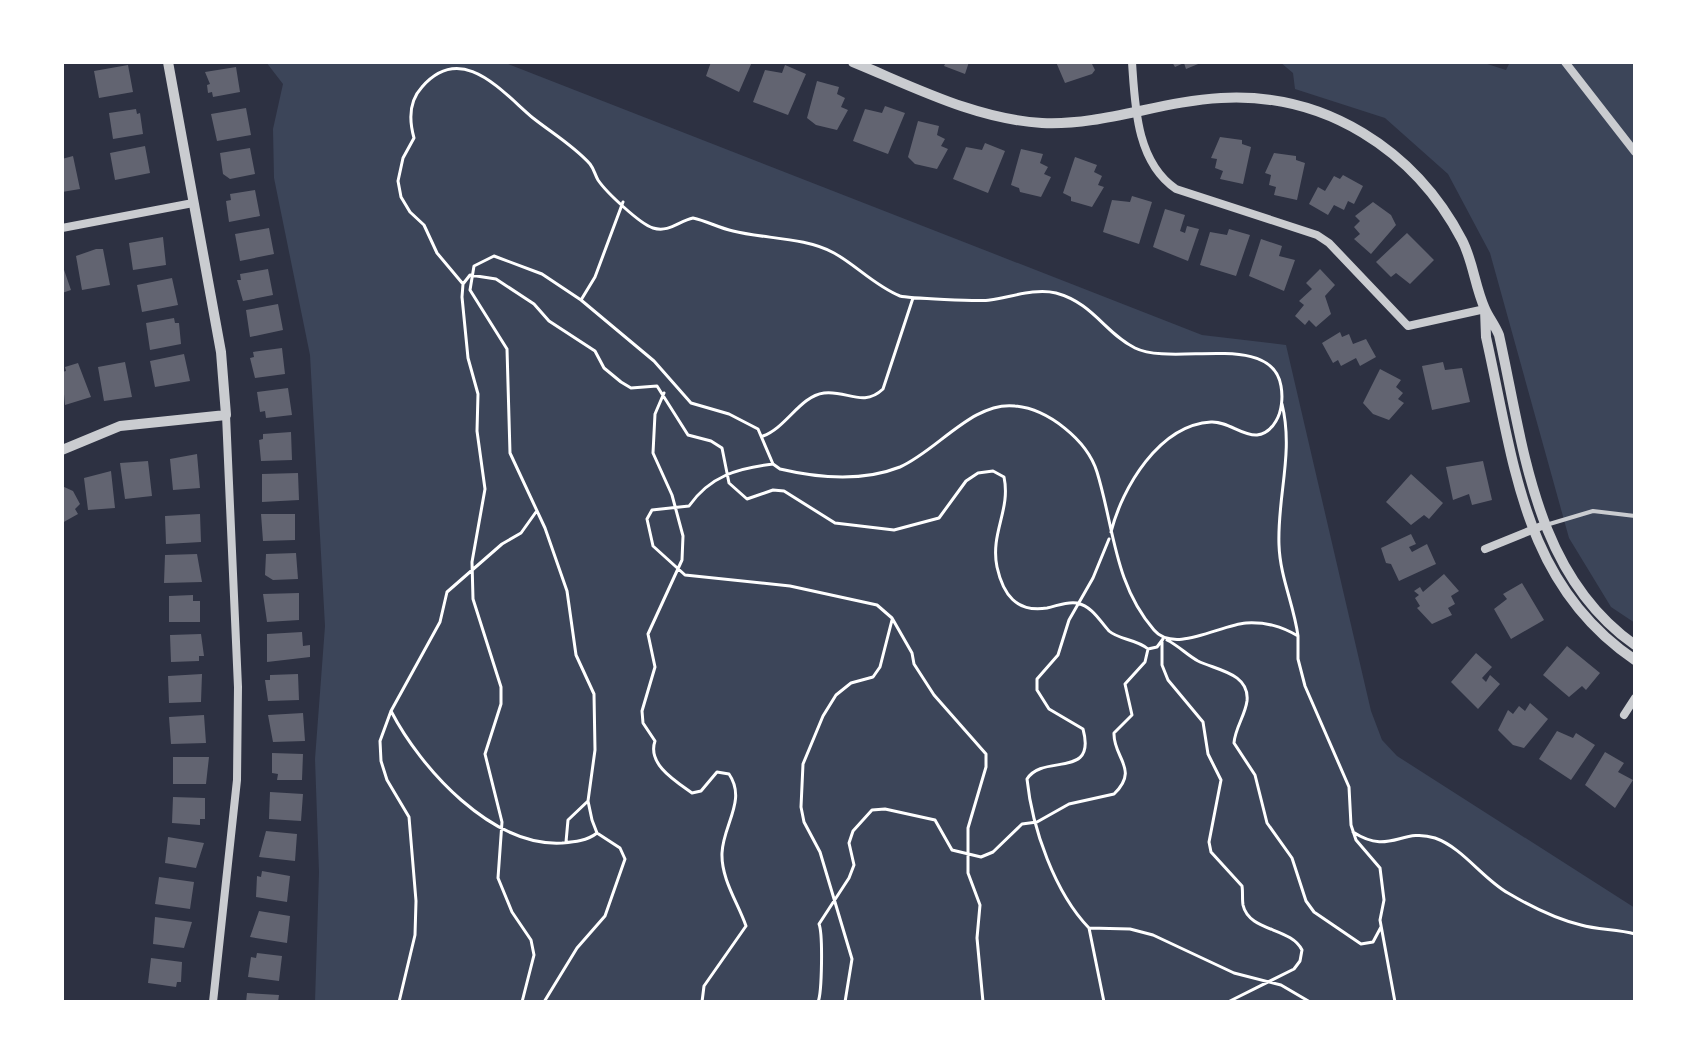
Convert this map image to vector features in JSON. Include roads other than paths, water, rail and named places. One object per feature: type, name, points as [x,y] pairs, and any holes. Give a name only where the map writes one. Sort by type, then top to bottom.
[{"type":"street","points":[[168,62],[221,352],[226,415],[238,687],[237,780],[213,1002]]},
{"type":"street","points":[[853,62],[960,106],[1014,120],[1070,123],[1221,98],[1255,98],[1312,109],[1364,132],[1413,170],[1434,196],[1464,244],[1485,309],[1499,335],[1544,525],[1556,555],[1579,592],[1617,632],[1635,645]]},
{"type":"street","points":[[1132,62],[1135,110],[1148,157],[1164,181],[1176,189],[1317,235],[1329,243],[1408,326],[1485,309]]},
{"type":"street","points":[[1565,62],[1635,152]]},
{"type":"street","points":[[62,228],[193,203]]},
{"type":"street","points":[[1485,309],[1486,337],[1532,530],[1568,598],[1587,622],[1635,660]]},
{"type":"street","points":[[62,450],[120,426],[226,415]]},
{"type":"street","points":[[1485,549],[1544,525]]},
{"type":"street","points":[[1624,715],[1635,698]]},
{"type":"lane","points":[[1544,525],[1593,511],[1635,516]]}]
